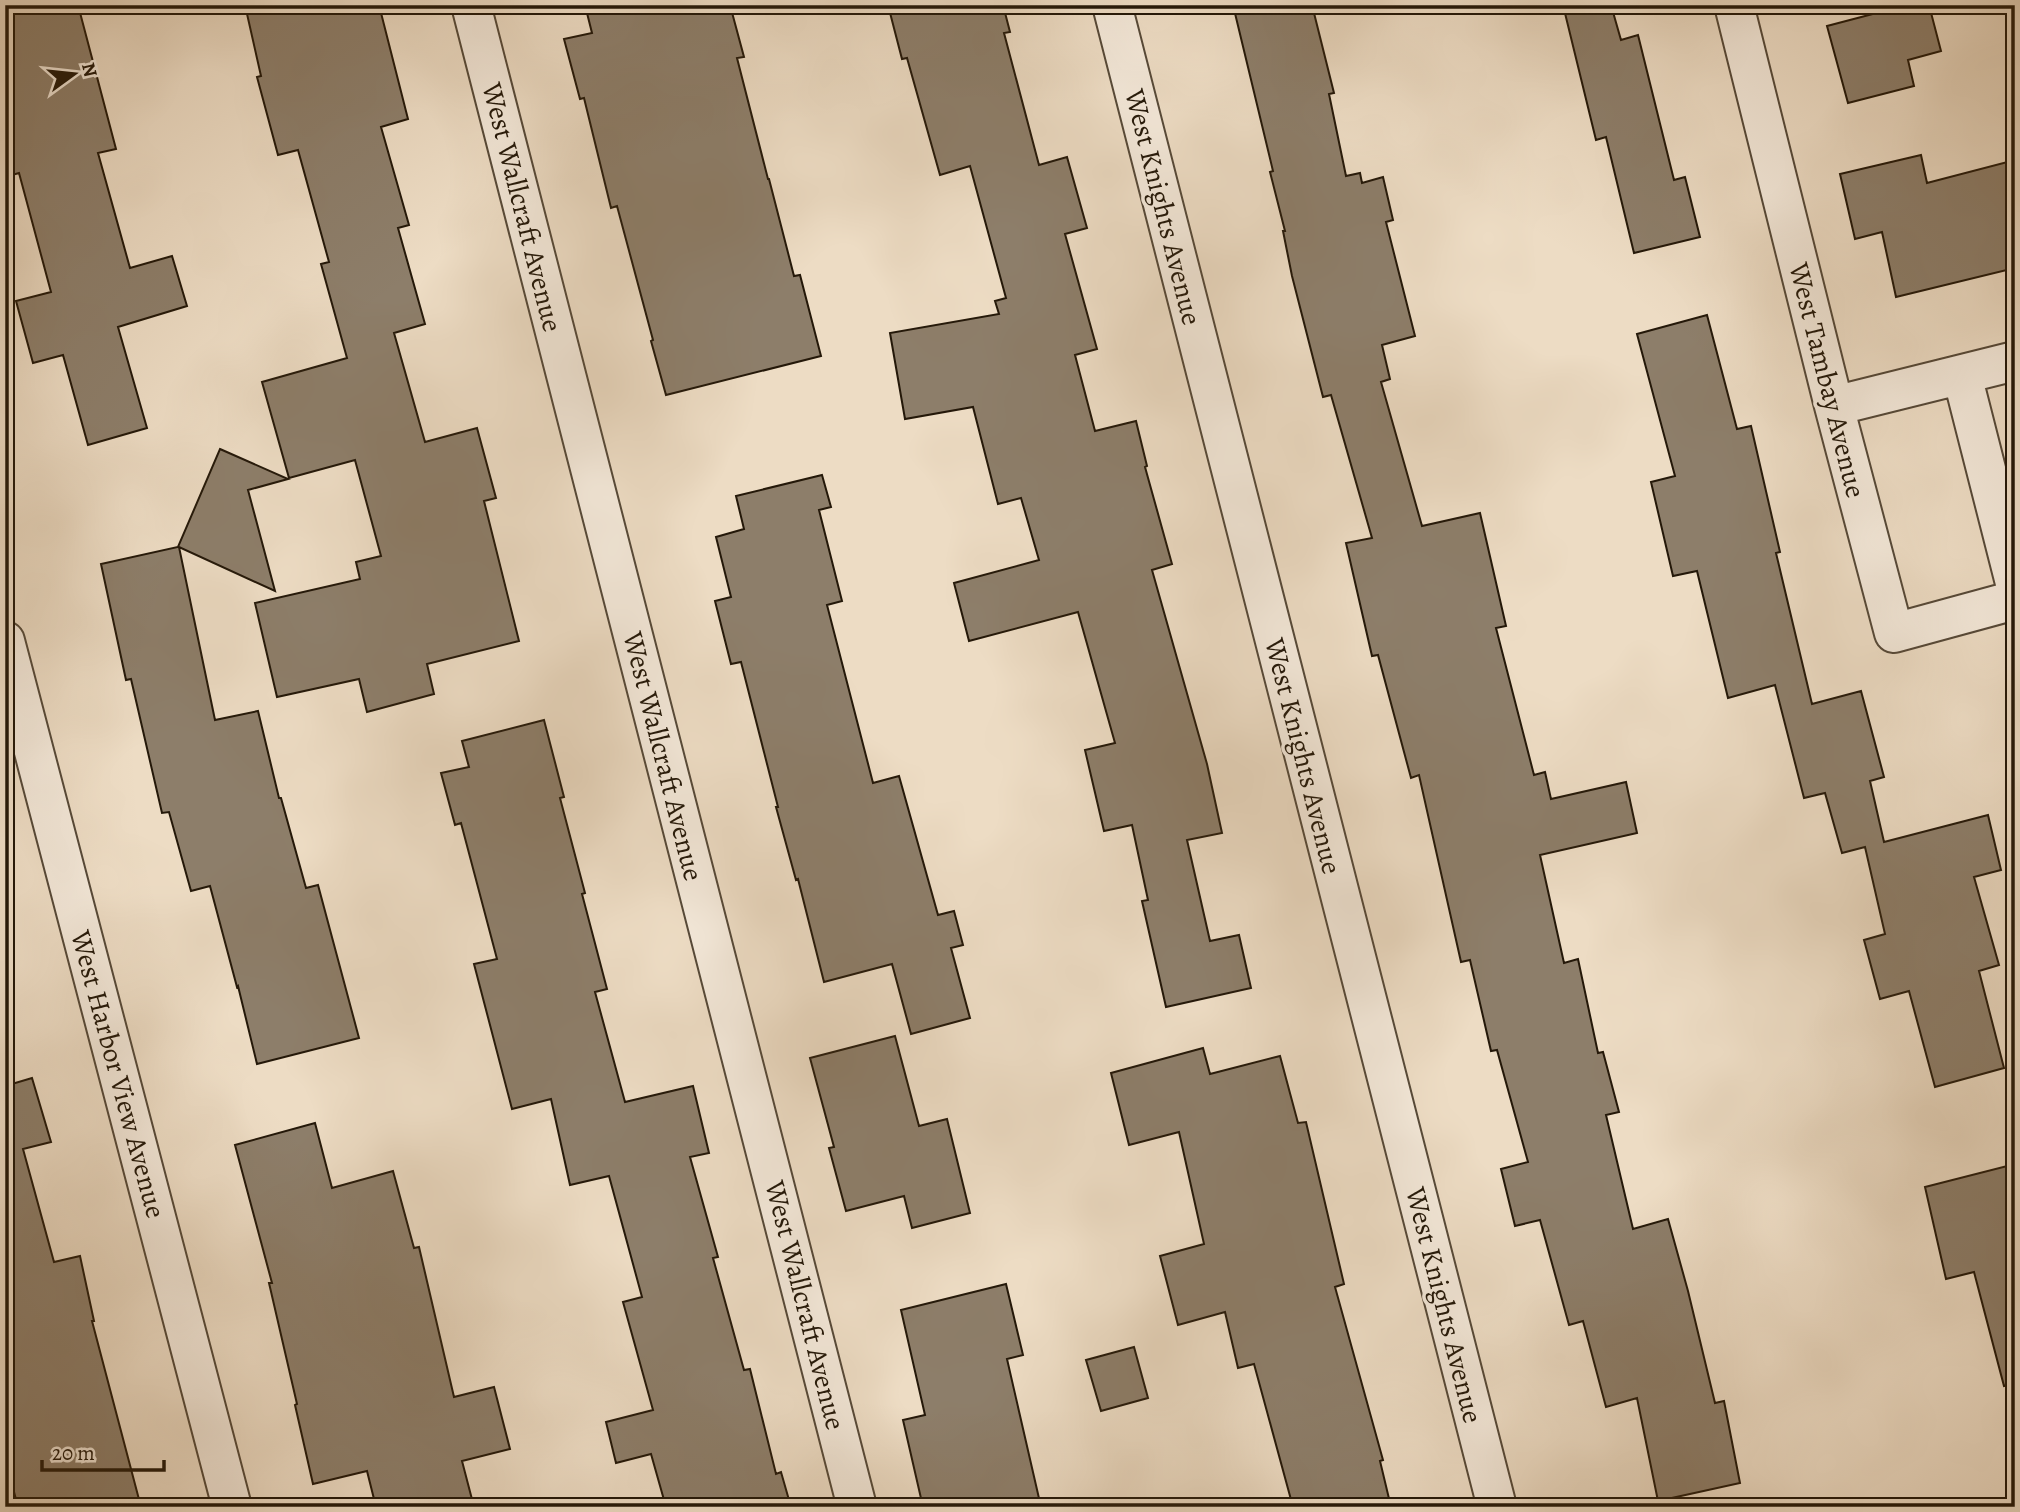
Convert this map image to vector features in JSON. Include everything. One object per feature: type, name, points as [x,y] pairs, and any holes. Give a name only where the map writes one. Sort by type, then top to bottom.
[{"type":"street","name":"West Wallcraft Avenue","points":[[471,5],[858,1507]]},
{"type":"street","name":"West Knights Avenue","points":[[1112,5],[1497,1507]]},
{"type":"street","name":"West Tambay Avenue","points":[[1734,5],[1894,633],[2015,600]]},
{"type":"street","points":[[1834,406],[2015,361]]},
{"type":"street","points":[[1962,374],[2015,583]]},
{"type":"street","name":"West Harbor View Avenue","points":[[5,640],[232,1507]]},
{"type":"building","points":[[5,5],[78,5],[116,149],[98,153],[130,268],[172,256],[187,306],[118,327],[147,428],[88,445],[63,355],[33,363],[16,301],[51,292],[19,173],[5,177]]},
{"type":"building","points":[[245,5],[379,5],[408,119],[381,127],[409,225],[398,228],[425,324],[394,333],[425,442],[477,428],[496,498],[484,501],[519,641],[427,664],[434,694],[367,712],[359,679],[277,697],[255,603],[360,579],[356,562],[381,556],[355,460],[289,478],[262,382],[347,358],[321,264],[329,262],[298,150],[278,155],[257,77],[261,76]]},
{"type":"building","points":[[585,5],[730,5],[744,57],[737,58],[768,179],[794,276],[800,275],[821,356],[666,395],[617,206],[611,208],[584,98],[580,99],[564,39],[592,33]]},
{"type":"building","points":[[888,5],[1003,5],[1010,32],[1004,33],[1039,165],[1067,157],[1087,228],[1065,234],[1097,349],[1075,355],[1095,431],[1136,421],[1147,466],[1145,467],[1172,564],[1152,570],[1207,764],[1222,833],[1187,840],[1210,941],[1239,935],[1251,988],[1166,1007],[1142,901],[1148,900],[1132,825],[1104,831],[1085,750],[1115,743],[1078,612],[969,641],[954,583],[1039,560],[1021,498],[998,504],[973,407],[905,419],[890,333],[999,314],[995,301],[1006,298],[970,166],[940,175],[907,58],[902,59]]},
{"type":"building","points":[[1233,5],[1312,5],[1334,93],[1329,94],[1346,176],[1360,173],[1362,183],[1383,177],[1393,220],[1386,222],[1415,336],[1382,345],[1390,379],[1381,382],[1422,526],[1480,513],[1506,626],[1496,628],[1534,775],[1545,772],[1551,799],[1626,782],[1637,833],[1540,855],[1564,963],[1578,959],[1598,1053],[1603,1052],[1619,1112],[1606,1115],[1633,1229],[1668,1219],[1715,1403],[1724,1401],[1740,1483],[1658,1501],[1637,1398],[1606,1407],[1583,1321],[1569,1325],[1540,1220],[1515,1226],[1501,1169],[1528,1162],[1497,1050],[1491,1051],[1470,960],[1461,962],[1419,775],[1411,778],[1378,655],[1372,656],[1346,543],[1372,538],[1331,395],[1323,397],[1292,276],[1285,231],[1270,172],[1273,171]]},
{"type":"building","points":[[1563,5],[1611,5],[1621,40],[1638,35],[1674,180],[1685,177],[1700,237],[1634,253],[1606,137],[1596,140]]},
{"type":"building","points":[[1907,5],[1929,5],[1941,51],[1908,60],[1914,86],[1848,103],[1827,26]]},
{"type":"building","points":[[1921,155],[1927,183],[2015,160],[2015,268],[1896,297],[1882,232],[1855,239],[1840,174]]},
{"type":"building","points":[[1707,315],[1737,429],[1751,426],[1780,552],[1776,553],[1812,704],[1861,691],[1884,777],[1870,781],[1884,842],[1988,815],[2001,870],[1974,877],[1999,965],[1979,971],[2004,1068],[1935,1087],[1909,991],[1880,999],[1864,940],[1885,934],[1865,847],[1842,853],[1825,793],[1804,798],[1775,685],[1728,698],[1697,571],[1673,576],[1651,482],[1675,476],[1637,334]]},
{"type":"building","points":[[220,449],[288,479],[248,490],[275,591],[179,547],[215,720],[258,711],[279,798],[306,888],[318,885],[359,1038],[257,1064],[210,886],[191,891],[169,812],[162,813],[131,679],[126,680],[101,564],[178,547]]},
{"type":"building","points":[[822,475],[831,507],[819,510],[842,601],[827,605],[873,783],[899,776],[938,915],[954,911],[963,945],[951,948],[970,1018],[911,1034],[892,964],[824,982],[798,879],[796,880],[776,807],[741,662],[731,664],[715,601],[731,597],[716,537],[744,529],[736,496]]},
{"type":"building","points":[[544,720],[564,797],[560,798],[585,893],[582,894],[607,989],[595,992],[625,1102],[693,1086],[709,1153],[690,1157],[718,1257],[713,1258],[744,1370],[750,1369],[776,1474],[781,1472],[791,1507],[666,1507],[651,1454],[616,1463],[606,1422],[653,1410],[623,1302],[642,1297],[609,1176],[570,1185],[551,1099],[512,1109],[474,964],[497,959],[461,823],[455,825],[441,773],[469,767],[462,741]]},
{"type":"building","points":[[895,1036],[919,1126],[947,1119],[970,1213],[912,1228],[904,1196],[846,1211],[829,1148],[834,1147],[810,1058]]},
{"type":"building","points":[[1203,1048],[1210,1074],[1280,1056],[1298,1123],[1306,1122],[1344,1284],[1335,1287],[1383,1460],[1380,1461],[1391,1507],[1293,1507],[1254,1364],[1238,1368],[1225,1312],[1178,1325],[1160,1256],[1204,1244],[1179,1132],[1129,1145],[1111,1073]]},
{"type":"building","points":[[32,1078],[51,1142],[23,1149],[54,1262],[80,1256],[92,1321],[141,1507],[18,1507],[5,1458],[5,1086]]},
{"type":"building","points":[[315,1123],[332,1188],[393,1171],[414,1248],[419,1247],[454,1397],[494,1387],[510,1449],[462,1461],[474,1507],[376,1507],[367,1471],[313,1484],[269,1283],[272,1283],[235,1145]]},
{"type":"building","points":[[2015,1164],[2015,1384],[2004,1386],[1974,1272],[1946,1279],[1925,1187]]},
{"type":"building","points":[[1006,1284],[1023,1355],[1007,1359],[1041,1507],[923,1507],[903,1420],[925,1415],[901,1310]]},
{"type":"building","points":[[1134,1347],[1148,1398],[1101,1411],[1086,1360]]}]
